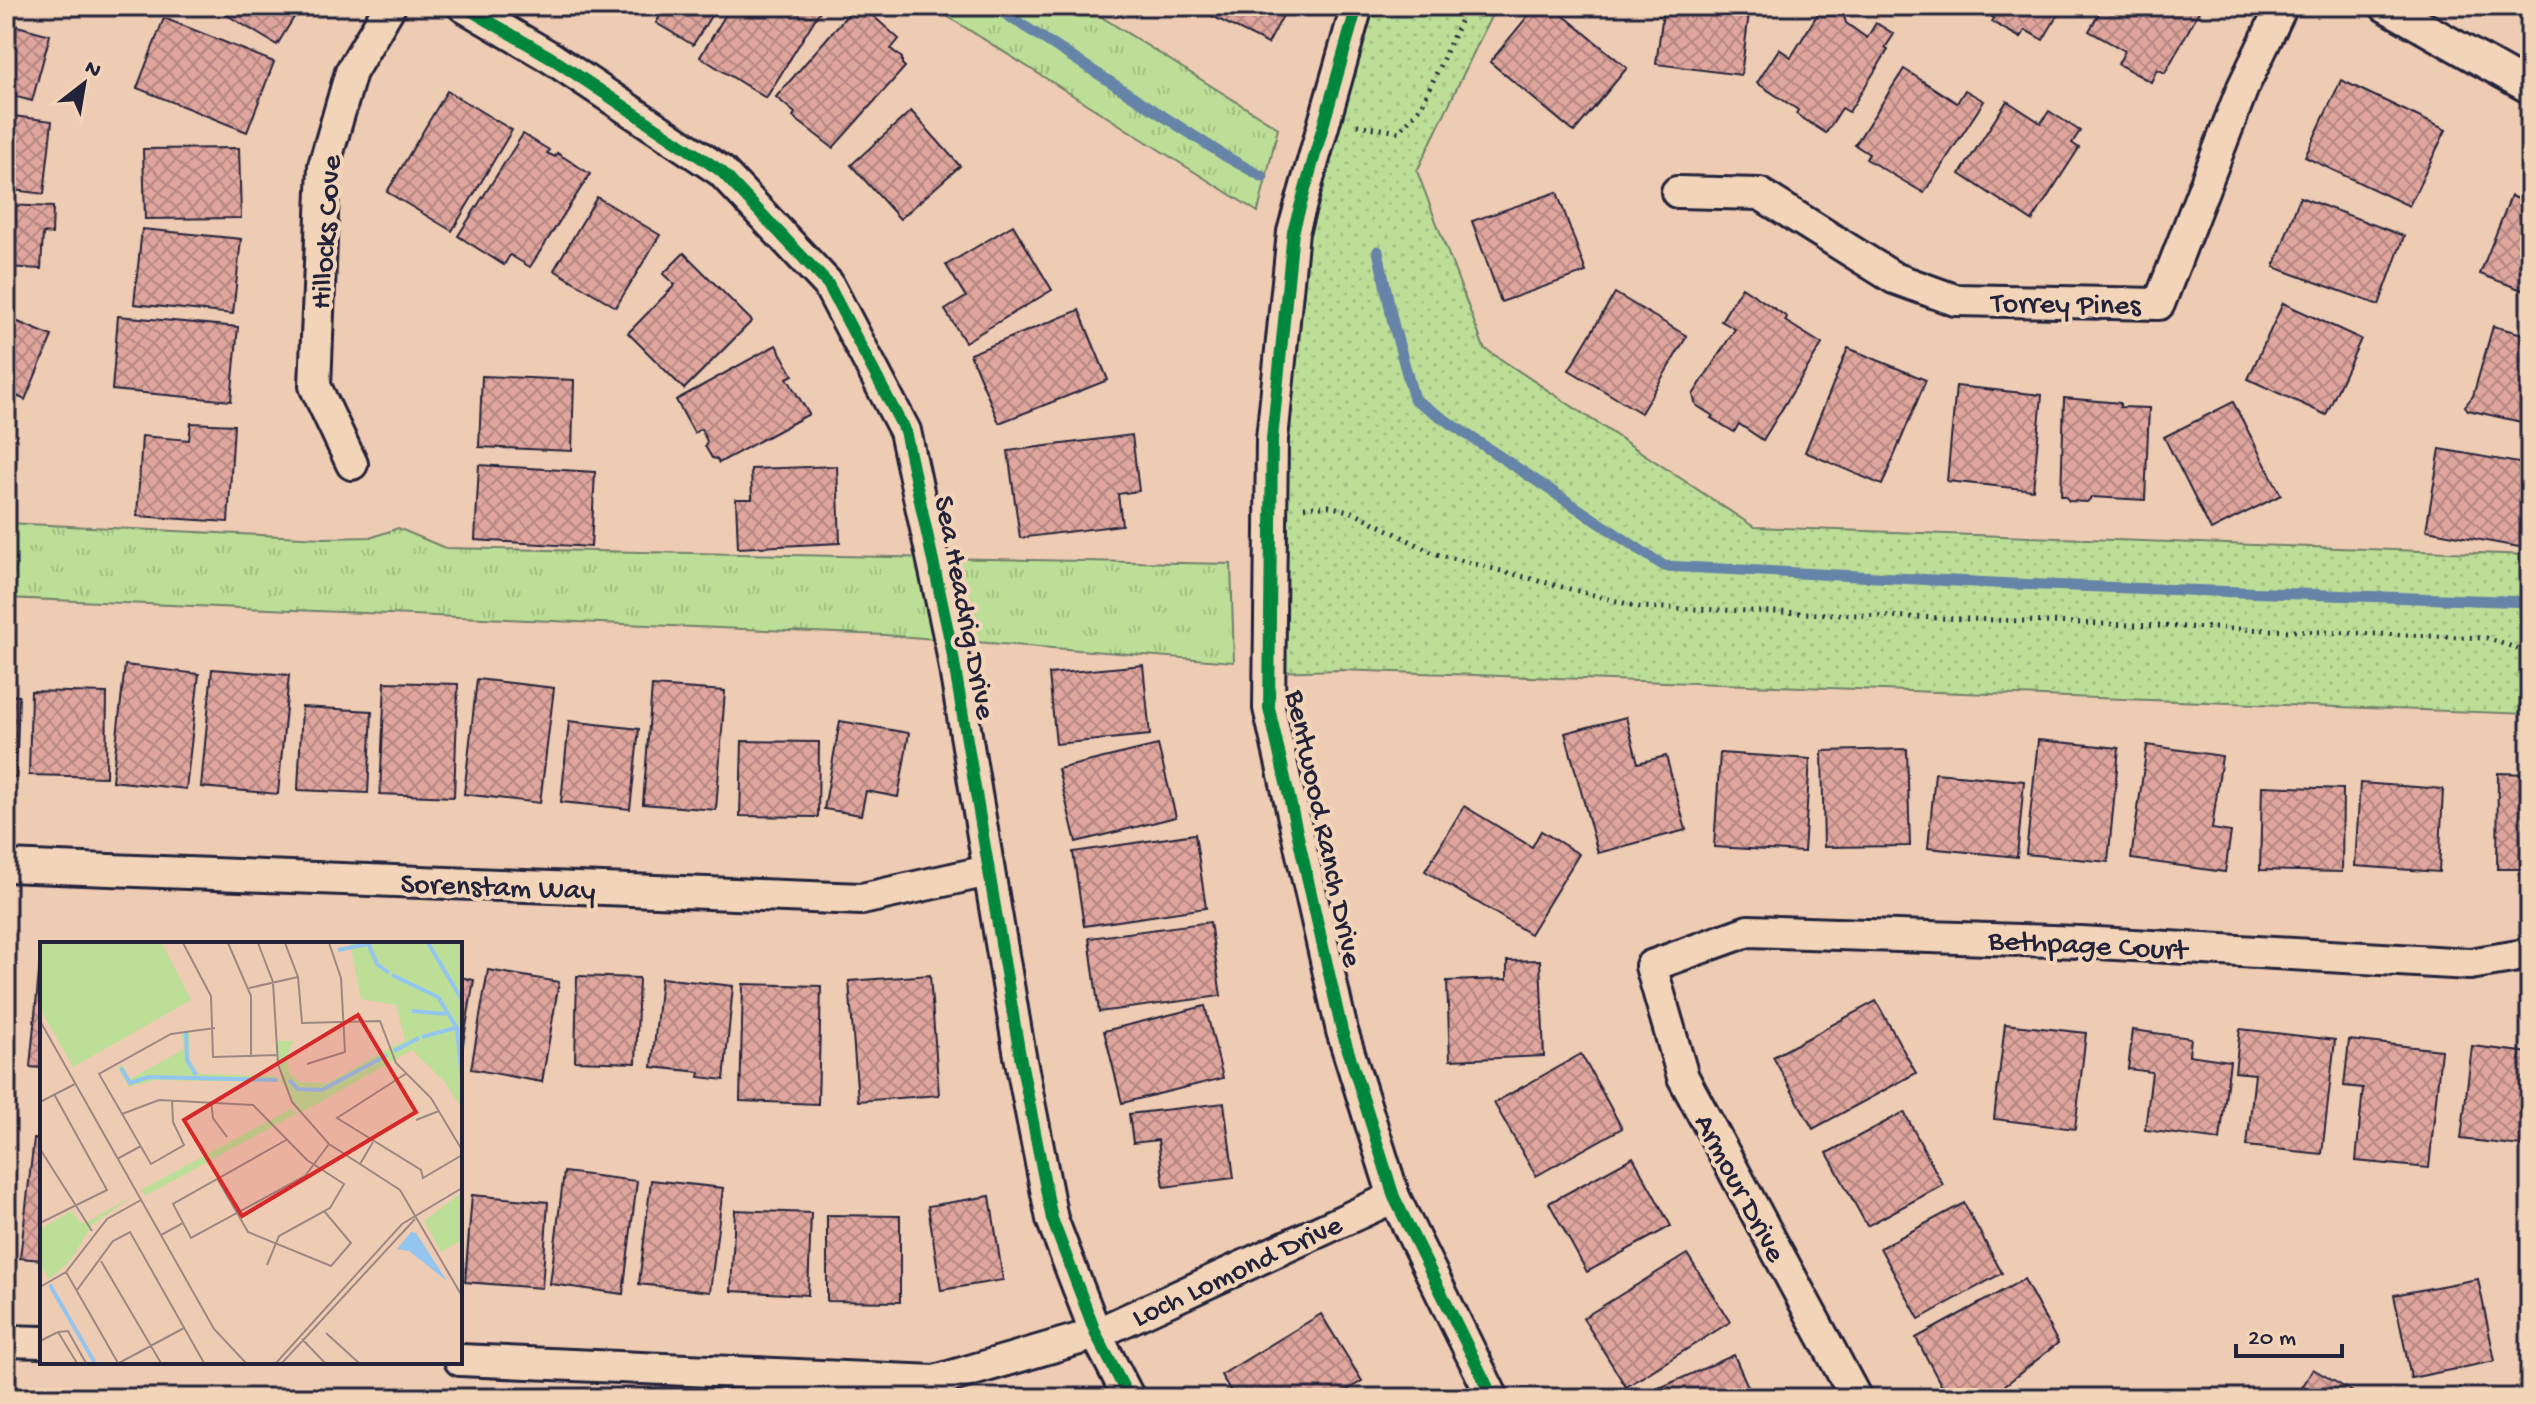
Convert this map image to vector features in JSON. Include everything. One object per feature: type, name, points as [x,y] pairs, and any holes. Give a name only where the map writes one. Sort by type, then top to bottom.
[{"type":"street","name":"Hillocks Cove","points":[[352,464],[315,386],[324,166],[351,72],[390,6]]},
{"type":"street","name":"Sea Headrig Drive","points":[[463,6],[550,57],[721,171],[828,284],[905,431],[951,645],[1020,1056],[1052,1219],[1096,1334],[1129,1398]]},
{"type":"street","name":"Bentwood Ranch Drive","points":[[1357,6],[1293,232],[1272,439],[1269,708],[1342,1031],[1394,1197],[1493,1398]]},
{"type":"street","name":"Torrey Pines","points":[[1677,192],[1760,194],[1894,278],[1955,300],[2159,304],[2243,87],[2282,6]]},
{"type":"street","points":[[2385,6],[2530,88]]},
{"type":"street","name":"Sorenstam Way","points":[[6,866],[862,899],[988,871]]},
{"type":"street","name":"Bethpage Court","points":[[1651,966],[1748,931],[2080,942],[2470,964],[2530,954]]},
{"type":"street","name":"Armour Drive","points":[[1651,966],[1683,1077],[1856,1398]]},
{"type":"street","name":"Loch Lomond Drive","points":[[462,1360],[935,1381],[1096,1334],[1394,1197]]},
{"type":"street","points":[[6,1341],[40,1342]]},
{"type":"path","points":[[1325,118],[1399,132],[1422,105],[1467,6]]},
{"type":"path","points":[[1271,508],[1329,506],[1342,509],[1356,513],[1433,553],[1639,607],[2487,638],[2530,653]]},
{"type":"green space","points":[[931,6],[1084,6],[1278,128],[1258,212]]},
{"type":"green space","points":[[1357,6],[1496,6],[1417,171],[1484,348],[1754,527],[2530,555],[2530,714],[1341,670],[1269,672],[1293,232]]},
{"type":"green space","points":[[6,523],[323,538],[373,537],[398,528],[445,548],[1231,564],[1234,662],[884,635],[6,598]]},
{"type":"building","points":[[212,6],[283,6],[296,14],[277,45]]},
{"type":"building","points":[[666,6],[717,6],[693,45],[656,23]]},
{"type":"building","points":[[731,6],[823,6],[766,98],[700,57]]},
{"type":"building","points":[[855,6],[862,6],[899,39],[891,49],[902,58],[905,67],[833,148],[793,117],[795,113],[776,97]]},
{"type":"building","points":[[1204,6],[1288,6],[1268,44],[1202,11]]},
{"type":"building","points":[[1536,6],[1552,6],[1627,68],[1574,132],[1490,62]]},
{"type":"building","points":[[1664,6],[1750,6],[1741,75],[1656,64]]},
{"type":"building","points":[[1980,6],[2063,6],[2043,40],[2025,30],[2021,38],[1992,22],[1994,18],[1982,11]]},
{"type":"building","points":[[2103,6],[2202,6],[2165,73],[2157,69],[2151,82],[2118,64],[2125,51],[2089,31]]},
{"type":"building","points":[[1822,7],[1828,11],[1835,9],[1844,15],[1846,23],[1867,38],[1876,23],[1894,34],[1885,48],[1888,50],[1849,112],[1842,108],[1826,133],[1757,83],[1779,49],[1791,57]]},
{"type":"building","points":[[164,18],[274,62],[247,132],[137,88]]},
{"type":"building","points":[[6,23],[50,35],[32,101],[6,94]]},
{"type":"building","points":[[1904,69],[1957,103],[1965,90],[1984,101],[1924,193],[1866,159],[1869,154],[1855,145]]},
{"type":"building","points":[[2341,80],[2446,130],[2409,206],[2305,157]]},
{"type":"building","points":[[447,91],[512,130],[452,231],[387,192]]},
{"type":"building","points":[[2007,101],[2041,123],[2049,111],[2080,131],[2072,143],[2079,148],[2032,221],[1960,174]]},
{"type":"building","points":[[911,111],[960,166],[900,219],[851,165]]},
{"type":"building","points":[[6,115],[52,121],[44,194],[6,189]]},
{"type":"building","points":[[523,134],[549,150],[547,153],[555,157],[557,153],[590,174],[530,267],[510,255],[504,265],[458,236]]},
{"type":"building","points":[[239,148],[241,218],[145,219],[143,149]]},
{"type":"building","points":[[1557,192],[1586,272],[1501,302],[1472,221]]},
{"type":"building","points":[[2511,196],[2530,204],[2530,293],[2480,274]]},
{"type":"building","points":[[597,197],[660,235],[616,307],[554,270]]},
{"type":"building","points":[[2300,197],[2404,236],[2379,305],[2274,267]]},
{"type":"building","points":[[6,205],[53,207],[52,234],[43,233],[41,269],[6,267]]},
{"type":"building","points":[[1013,225],[1052,290],[965,342],[945,310],[966,297],[946,265]]},
{"type":"building","points":[[142,229],[241,239],[233,314],[134,304]]},
{"type":"building","points":[[684,253],[752,321],[684,389],[628,333],[675,285],[663,274]]},
{"type":"building","points":[[1742,287],[1787,317],[1785,321],[1822,344],[1763,440],[1739,424],[1734,432],[1711,418],[1713,416],[1696,405],[1693,395],[1735,329],[1721,321]]},
{"type":"building","points":[[1615,293],[1687,336],[1641,413],[1569,370]]},
{"type":"building","points":[[2283,303],[2361,339],[2326,415],[2248,379]]},
{"type":"building","points":[[1079,310],[1108,380],[999,423],[970,354]]},
{"type":"building","points":[[118,316],[238,327],[231,401],[112,390]]},
{"type":"building","points":[[6,317],[52,336],[25,400],[6,391]]},
{"type":"building","points":[[2493,326],[2530,336],[2530,424],[2468,410],[2465,406],[2473,396]]},
{"type":"building","points":[[776,345],[793,375],[787,378],[809,414],[719,463],[705,446],[707,441],[701,429],[694,433],[676,400]]},
{"type":"building","points":[[1848,348],[1926,380],[1882,485],[1805,452]]},
{"type":"building","points":[[482,376],[574,380],[572,451],[479,447]]},
{"type":"building","points":[[1956,386],[2042,395],[2033,490],[1947,481]]},
{"type":"building","points":[[2064,398],[2149,408],[2145,500],[2092,497],[2087,502],[2069,501],[2061,496]]},
{"type":"building","points":[[2233,402],[2281,495],[2211,530],[2164,437]]},
{"type":"building","points":[[191,423],[234,425],[228,522],[137,516],[142,436],[189,440]]},
{"type":"building","points":[[1132,435],[1139,491],[1118,494],[1122,525],[1020,538],[1008,451]]},
{"type":"building","points":[[2440,449],[2530,465],[2530,549],[2426,530]]},
{"type":"building","points":[[479,465],[595,472],[591,547],[475,540]]},
{"type":"building","points":[[837,466],[840,543],[738,548],[736,499],[752,499],[751,469]]},
{"type":"building","points":[[125,665],[199,674],[186,789],[112,781]]},
{"type":"building","points":[[1143,665],[1150,735],[1056,744],[1049,674]]},
{"type":"building","points":[[212,669],[289,675],[278,794],[201,787]]},
{"type":"building","points":[[477,679],[554,688],[540,803],[464,794]]},
{"type":"building","points":[[385,682],[458,684],[454,797],[380,794]]},
{"type":"building","points":[[652,686],[725,691],[716,810],[643,804]]},
{"type":"building","points":[[31,691],[107,693],[106,777],[29,775]]},
{"type":"building","points":[[6,695],[19,696],[16,777],[6,777]]},
{"type":"building","points":[[302,707],[372,711],[368,793],[298,790]]},
{"type":"building","points":[[1626,717],[1638,763],[1666,756],[1686,830],[1598,853],[1565,733]]},
{"type":"building","points":[[569,721],[639,729],[630,809],[561,802]]},
{"type":"building","points":[[840,721],[909,733],[898,797],[866,791],[861,815],[824,809]]},
{"type":"building","points":[[2038,740],[2119,748],[2108,862],[2026,854]]},
{"type":"building","points":[[742,741],[819,742],[818,817],[740,816]]},
{"type":"building","points":[[1158,745],[1176,817],[1076,842],[1058,769]]},
{"type":"building","points":[[2147,745],[2222,756],[2212,829],[2231,832],[2225,872],[2131,859]]},
{"type":"building","points":[[1907,749],[1910,846],[1824,847],[1822,751]]},
{"type":"building","points":[[1720,753],[1810,759],[1804,852],[1714,847]]},
{"type":"building","points":[[1935,773],[2024,781],[2017,857],[1928,848]]},
{"type":"building","points":[[2498,773],[2530,774],[2530,869],[2497,869]]},
{"type":"building","points":[[2360,783],[2443,789],[2439,872],[2355,866]]},
{"type":"building","points":[[2262,786],[2343,789],[2342,872],[2260,870]]},
{"type":"building","points":[[1464,806],[1532,847],[1541,831],[1579,854],[1530,934],[1425,871]]},
{"type":"building","points":[[1195,834],[1206,908],[1084,926],[1073,852]]},
{"type":"building","points":[[1210,922],[1221,996],[1099,1012],[1089,938]]},
{"type":"building","points":[[1540,960],[1544,1056],[1450,1060],[1447,981],[1507,979],[1507,961]]},
{"type":"building","points":[[40,962],[40,1068],[30,1067]]},
{"type":"building","points":[[488,970],[559,982],[542,1082],[471,1069]]},
{"type":"building","points":[[930,975],[939,1095],[858,1101],[849,981]]},
{"type":"building","points":[[577,976],[639,978],[636,1063],[575,1061]]},
{"type":"building","points":[[462,977],[474,980],[462,1049]]},
{"type":"building","points":[[661,978],[733,986],[724,1080],[699,1077],[700,1072],[652,1067]]},
{"type":"building","points":[[743,984],[821,986],[818,1104],[740,1101]]},
{"type":"building","points":[[1876,1001],[1916,1073],[1813,1129],[1773,1057]]},
{"type":"building","points":[[1205,1006],[1223,1078],[1122,1103],[1104,1031]]},
{"type":"building","points":[[2005,1024],[2086,1033],[2075,1129],[1994,1119]]},
{"type":"building","points":[[2240,1029],[2335,1040],[2322,1154],[2247,1146],[2255,1074],[2235,1072]]},
{"type":"building","points":[[2133,1030],[2191,1038],[2189,1055],[2230,1061],[2220,1140],[2145,1130],[2152,1072],[2128,1069]]},
{"type":"building","points":[[2349,1040],[2441,1050],[2429,1168],[2356,1161],[2363,1088],[2344,1086]]},
{"type":"building","points":[[2472,1046],[2530,1053],[2530,1147],[2461,1139]]},
{"type":"building","points":[[1581,1054],[1622,1128],[1536,1176],[1494,1103]]},
{"type":"building","points":[[1224,1103],[1234,1178],[1164,1187],[1158,1140],[1133,1143],[1129,1114]]},
{"type":"building","points":[[1904,1112],[1943,1185],[1867,1226],[1827,1153]]},
{"type":"building","points":[[34,1139],[40,1140],[40,1260],[20,1258]]},
{"type":"building","points":[[1633,1157],[1671,1226],[1587,1272],[1549,1203]]},
{"type":"building","points":[[564,1172],[637,1181],[623,1294],[550,1284]]},
{"type":"building","points":[[651,1180],[723,1188],[710,1292],[639,1284]]},
{"type":"building","points":[[472,1195],[548,1202],[542,1288],[465,1282]]},
{"type":"building","points":[[990,1196],[1003,1280],[941,1290],[928,1206]]},
{"type":"building","points":[[1964,1203],[2002,1273],[1919,1319],[1880,1248]]},
{"type":"building","points":[[735,1210],[811,1213],[808,1295],[731,1291]]},
{"type":"building","points":[[827,1215],[900,1216],[900,1302],[827,1301]]},
{"type":"building","points":[[1687,1254],[1730,1322],[1626,1387],[1583,1318]]},
{"type":"building","points":[[2024,1279],[2058,1343],[1989,1398],[1948,1398],[1916,1338]]},
{"type":"building","points":[[2478,1279],[2495,1361],[2411,1378],[2394,1295]]},
{"type":"building","points":[[1321,1314],[1362,1381],[1334,1398],[1235,1398],[1221,1375]]},
{"type":"building","points":[[1734,1355],[1753,1398],[1650,1398],[1648,1393]]},
{"type":"building","points":[[2313,1369],[2363,1398],[2296,1398]]},
{"type":"waterway","points":[[993,6],[1225,156],[1263,177]]},
{"type":"waterway","points":[[1378,251],[1393,323],[1414,399],[1664,566],[2013,584],[2530,602]]},
{"type":"cycle path","points":[[463,6],[550,57],[721,171],[828,284],[905,431],[951,645],[1020,1056],[1052,1219],[1096,1334],[1129,1398]]},
{"type":"cycle path","points":[[1357,6],[1293,232],[1272,439],[1269,708],[1342,1031],[1394,1197],[1493,1398]]}]
